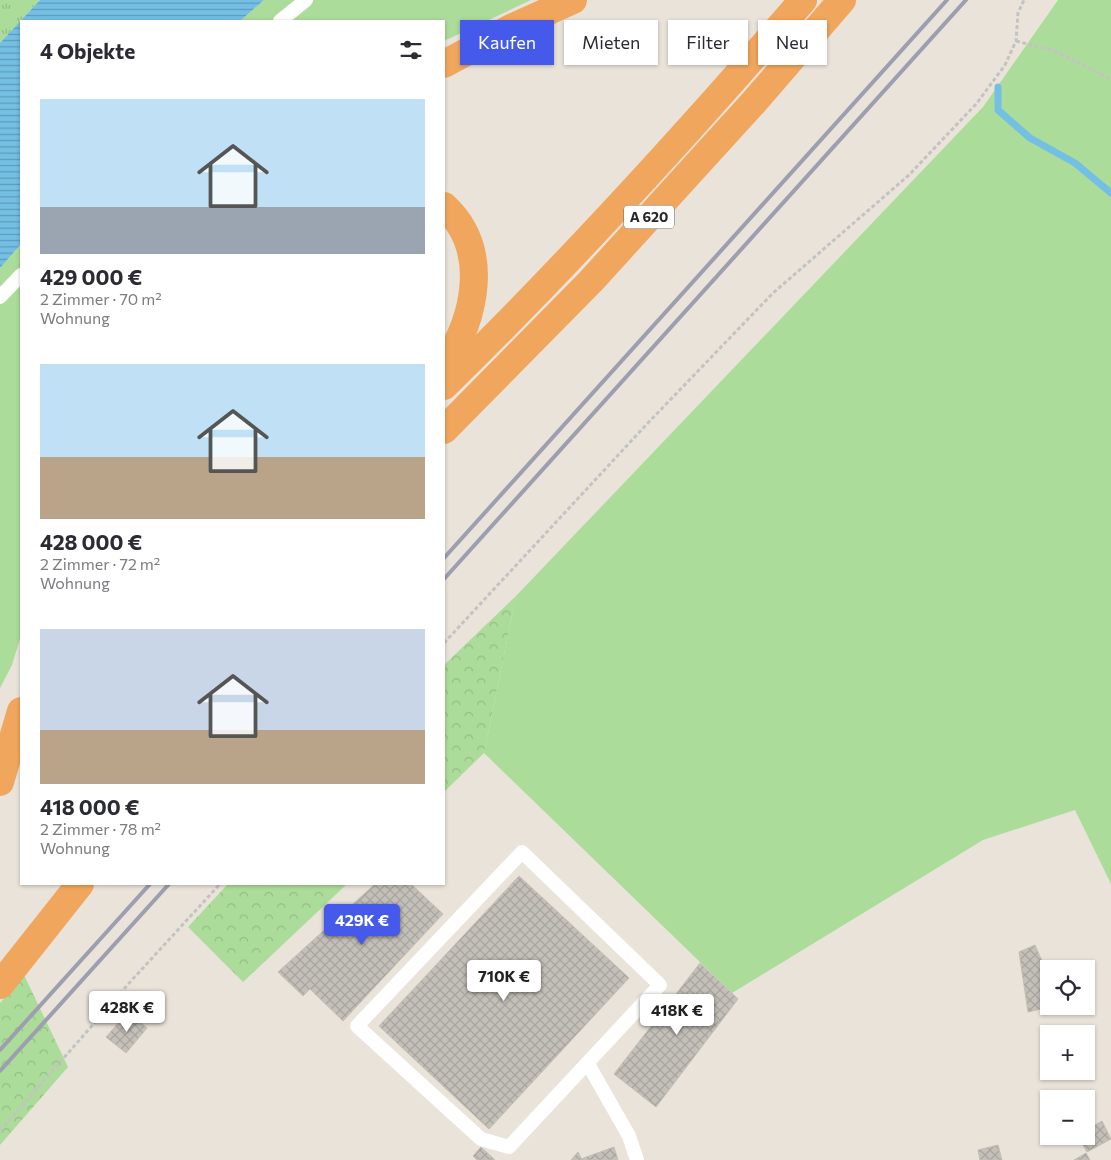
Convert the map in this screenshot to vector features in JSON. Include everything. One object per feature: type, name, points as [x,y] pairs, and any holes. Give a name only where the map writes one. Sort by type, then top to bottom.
[{"type":"highway","points":[[445,63],[511,28],[573,0]]},
{"type":"highway","name":"A 620","points":[[445,385],[567,262],[724,90],[803,0]]},
{"type":"highway","name":"A 620","points":[[445,429],[591,281],[754,102],[842,0]]},
{"type":"highway","points":[[445,207],[458,221],[466,236],[475,273],[469,314],[461,334],[445,363]]},
{"type":"highway","points":[[0,782],[20,714]]},
{"type":"highway","points":[[0,754],[20,740]]},
{"type":"highway","points":[[0,793],[20,779]]},
{"type":"highway","points":[[0,985],[79,885]]},
{"type":"lane","points":[[281,20],[306,0]]},
{"type":"lane","points":[[0,297],[20,277]]},
{"type":"lane","points":[[522,852],[660,985],[588,1064],[509,1147],[481,1139],[356,1026],[522,852]]},
{"type":"lane","points":[[588,1064],[629,1136],[637,1160]]},
{"type":"path","points":[[445,642],[646,425],[773,293],[909,175],[964,118],[1006,65],[1016,41],[1018,14],[1024,0]]},
{"type":"path","points":[[1016,41],[1055,51],[1111,79]]},
{"type":"path","points":[[0,1131],[130,980],[219,885]]},
{"type":"green space","points":[[0,0],[40,0],[20,20],[0,43]]},
{"type":"green space","points":[[264,0],[531,0],[489,20],[460,20],[460,33],[445,41],[445,20],[241,20]]},
{"type":"green space","points":[[1058,0],[1111,0],[1111,884],[1075,810],[983,840],[732,993],[484,753],[516,596],[983,107]]},
{"type":"green space","points":[[20,245],[20,638],[12,665],[0,688],[0,268]]},
{"type":"green space","points":[[516,596],[484,753],[445,791],[445,664]]},
{"type":"green space","points":[[227,885],[346,885],[243,982],[188,927]]},
{"type":"green space","points":[[24,975],[68,1067],[0,1145],[0,1003]]},
{"type":"water","points":[[40,0],[264,0],[241,20],[21,20]]},
{"type":"water","points":[[20,22],[20,245],[0,268],[0,43]]},
{"type":"building","points":[[519,876],[629,978],[489,1129],[379,1026]]},
{"type":"building","points":[[374,885],[412,885],[443,914],[343,1021],[310,989],[303,996],[278,972]]},
{"type":"building","points":[[1035,945],[1042,960],[1040,960],[1040,1009],[1028,1012],[1019,952]]},
{"type":"building","points":[[700,963],[738,999],[656,1107],[614,1074]]},
{"type":"building","points":[[128,1012],[147,1028],[126,1053],[106,1037]]},
{"type":"building","points":[[1102,1121],[1111,1139],[1087,1152],[1083,1145],[1095,1145],[1095,1125]]},
{"type":"building","points":[[998,1145],[1002,1160],[980,1160],[978,1150]]},
{"type":"building","points":[[481,1147],[495,1160],[477,1160],[473,1156]]},
{"type":"building","points":[[614,1147],[618,1160],[581,1159]]},
{"type":"building","points":[[578,1152],[582,1160],[571,1160]]},
{"type":"building","points":[[1086,1153],[1090,1160],[1074,1160]]},
{"type":"waterway","points":[[998,87],[998,110],[1030,138],[1075,163],[1111,193]]},
{"type":"railway","points":[[445,557],[947,0]]},
{"type":"railway","points":[[445,578],[966,0]]},
{"type":"railway","points":[[0,1050],[149,885]]},
{"type":"railway","points":[[0,1071],[168,885]]}]
